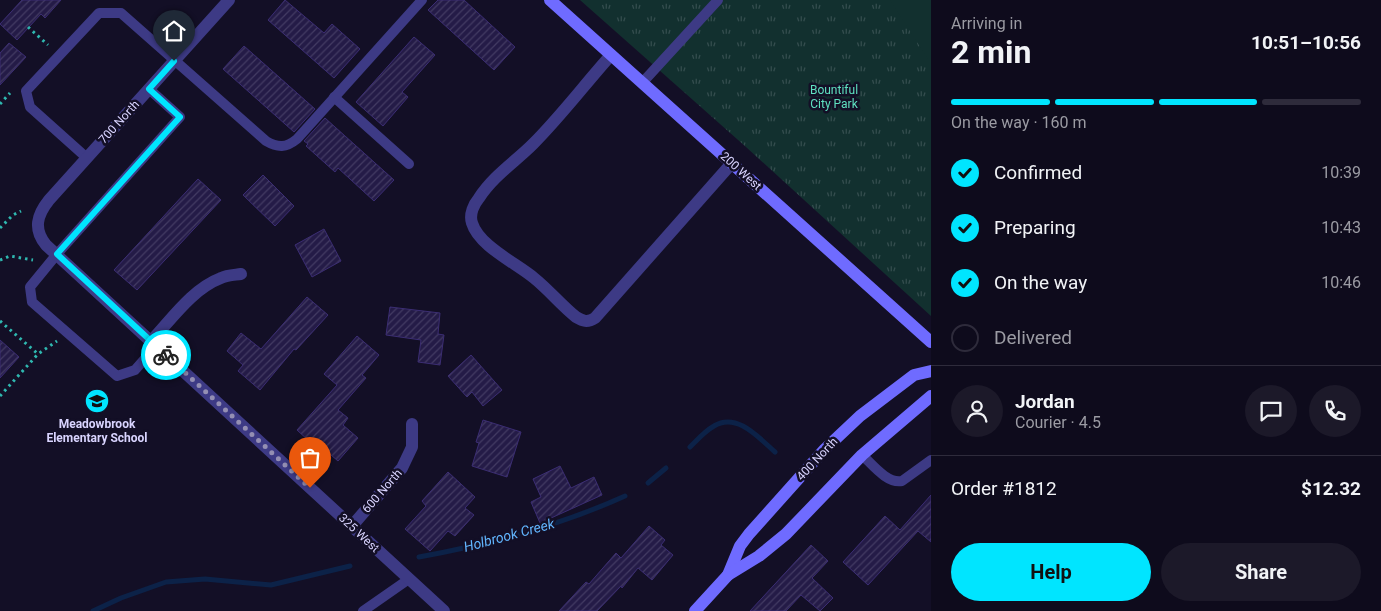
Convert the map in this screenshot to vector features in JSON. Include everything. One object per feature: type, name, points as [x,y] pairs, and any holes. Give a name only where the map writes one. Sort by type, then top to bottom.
[{"type":"main road","name":"200 West","points":[[550,0],[931,342]]},
{"type":"main road","name":"400 North","points":[[728,575],[740,546],[749,534],[825,449],[860,416],[884,397],[914,375],[931,370]]},
{"type":"main road","name":"400 North","points":[[695,611],[728,575],[759,556],[786,534],[862,455],[931,396]]},
{"type":"street","name":"700 North","points":[[37,226],[37,220],[43,207],[229,0]]},
{"type":"street","points":[[611,54],[547,130],[524,153],[502,170],[479,197],[471,214],[471,221],[476,231],[484,240],[532,276],[576,317],[584,322],[590,322],[732,164]]},
{"type":"street","name":"325 West","points":[[37,226],[41,239],[444,611]]},
{"type":"street","points":[[154,344],[192,298],[206,286],[222,277],[241,274]]},
{"type":"street","name":"600 North","points":[[352,526],[402,468],[412,447],[412,424]]},
{"type":"lane","points":[[87,158],[30,107],[26,91],[99,14],[121,14],[266,141],[282,147],[290,145],[297,139],[422,0]]},
{"type":"lane","points":[[642,83],[718,0]]},
{"type":"lane","points":[[149,89],[180,117],[57,254],[30,287],[32,302],[117,376],[135,370],[154,344]]},
{"type":"lane","points":[[334,98],[409,164]]},
{"type":"lane","points":[[862,455],[890,480],[898,482],[902,482],[931,460]]},
{"type":"lane","points":[[363,611],[409,579]]},
{"type":"path","points":[[28,27],[48,45]]},
{"type":"path","points":[[0,104],[10,94]]},
{"type":"path","points":[[0,228],[13,214],[21,211]]},
{"type":"path","points":[[0,260],[10,256],[33,260]]},
{"type":"path","points":[[0,321],[38,354]]},
{"type":"path","points":[[0,396],[38,354],[57,341]]},
{"type":"green space","name":"Bountiful City Park","points":[[580,0],[931,0],[931,316],[746,147]]},
{"type":"green space","points":[[890,0],[931,0],[931,57],[928,59]]},
{"type":"building","points":[[22,0],[61,0],[45,18],[41,14],[17,40],[0,24]]},
{"type":"building","points":[[285,0],[324,33],[332,24],[360,49],[334,78],[268,20]]},
{"type":"building","points":[[438,0],[464,0],[515,47],[494,70],[428,10]]},
{"type":"building","points":[[414,37],[435,55],[402,92],[408,97],[383,126],[356,102]]},
{"type":"building","points":[[9,43],[26,57],[0,85],[0,53]]},
{"type":"building","points":[[244,46],[315,109],[294,132],[223,69]]},
{"type":"building","points":[[325,118],[394,180],[374,201],[338,168],[335,172],[306,146],[308,144],[304,141]]},
{"type":"building","points":[[263,175],[294,206],[275,226],[243,195]]},
{"type":"building","points":[[198,179],[221,200],[137,290],[114,270]]},
{"type":"building","points":[[324,229],[341,261],[312,277],[295,245]]},
{"type":"building","points":[[307,297],[328,315],[296,350],[294,349],[260,390],[238,371],[243,365],[227,351],[241,333],[261,349]]},
{"type":"building","points":[[390,307],[440,313],[438,334],[444,335],[440,365],[418,362],[421,340],[386,335]]},
{"type":"building","points":[[357,336],[379,355],[362,375],[366,378],[338,410],[348,418],[343,425],[358,438],[338,461],[324,449],[321,452],[297,430],[337,385],[324,374]]},
{"type":"building","points":[[0,340],[19,357],[0,378]]},
{"type":"building","points":[[471,355],[502,390],[483,406],[472,392],[467,397],[448,376]]},
{"type":"building","points":[[483,420],[521,432],[507,477],[472,466],[479,443],[476,442]]},
{"type":"building","points":[[560,466],[571,488],[594,477],[602,495],[540,523],[531,502],[541,497],[533,479]]},
{"type":"building","points":[[448,472],[475,497],[465,508],[474,515],[455,536],[448,531],[430,551],[405,529],[426,506],[422,501]]},
{"type":"building","points":[[931,495],[931,542],[918,531],[868,585],[843,562],[885,516],[900,530]]},
{"type":"building","points":[[649,526],[665,540],[661,545],[673,555],[652,580],[638,568],[622,588],[621,586],[597,611],[559,611],[586,582],[589,584],[616,553],[621,558]]},
{"type":"building","points":[[811,545],[828,561],[812,578],[833,598],[820,611],[801,595],[786,611],[750,611]]},
{"type":"waterway","points":[[690,447],[714,426],[731,422],[747,428],[775,452]]},
{"type":"waterway","points":[[648,483],[666,468]]},
{"type":"waterway","name":"Holbrook Creek","points":[[419,557],[524,533],[600,507],[625,496]]},
{"type":"waterway","name":"Holbrook Creek","points":[[93,611],[121,598],[166,582],[205,579],[271,585],[350,566]]},
{"type":"way so far","points":[[166,355],[310,488]]},
{"type":"place","name":"Meadowbrook Elementary School","points":[[97,401]]},
{"type":"route","points":[[166,355],[57,254],[180,117],[149,89],[174,61]]}]
